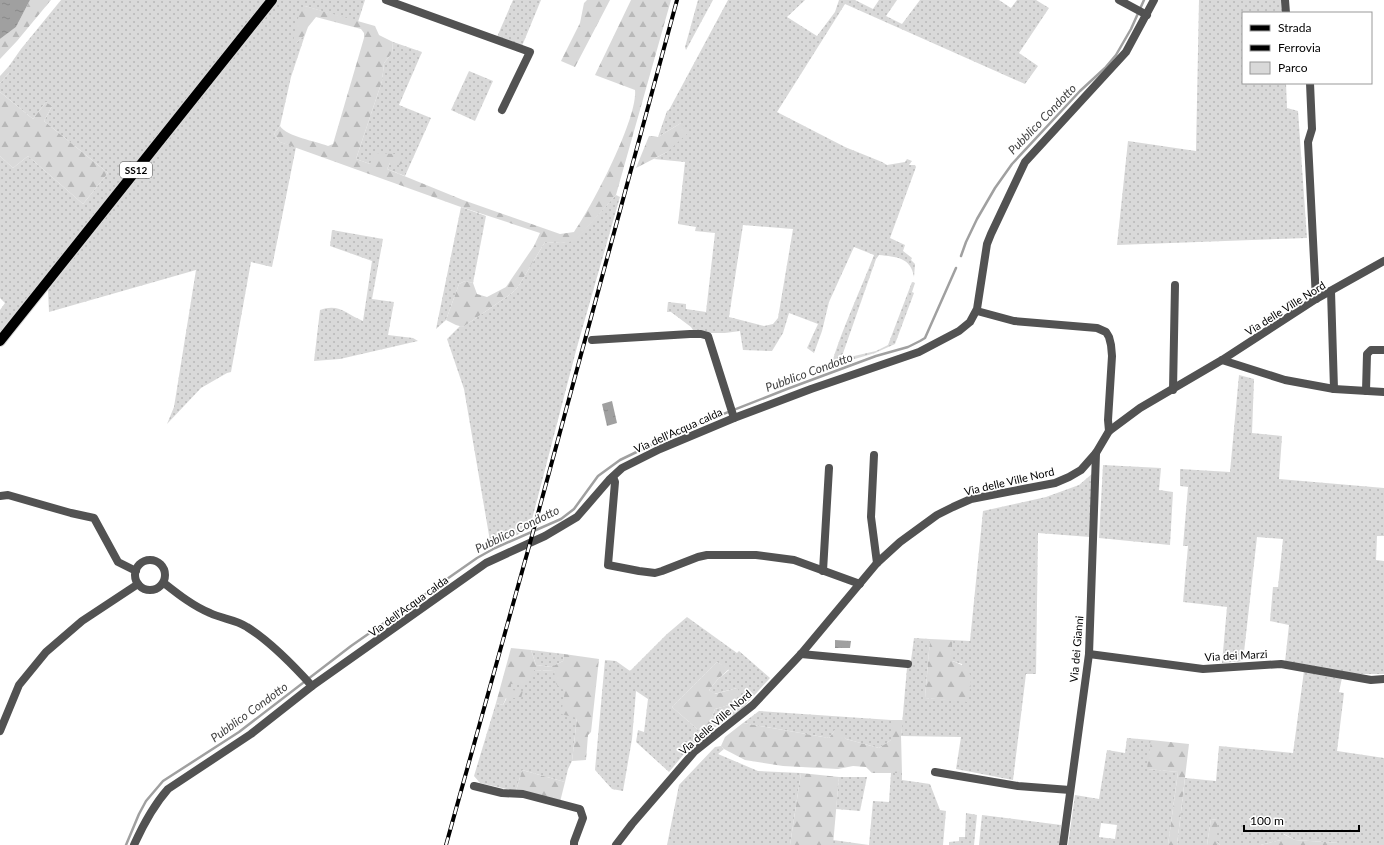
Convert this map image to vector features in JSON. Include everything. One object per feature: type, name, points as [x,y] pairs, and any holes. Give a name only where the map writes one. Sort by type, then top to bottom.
[{"type":"main road","name":"SS12","points":[[0,341],[272,0]]},
{"type":"street","points":[[386,0],[530,52],[502,110]]},
{"type":"street","points":[[1119,0],[1147,15]]},
{"type":"street","points":[[1109,431],[1108,420],[1112,356],[1109,337],[1106,332],[1096,328],[1014,321],[977,311],[987,244],[1025,162],[1126,52],[1154,0]]},
{"type":"street","points":[[1285,0],[1286,12]]},
{"type":"street","points":[[1310,84],[1312,129],[1308,142],[1308,150],[1316,299]]},
{"type":"street","name":"Via delle Ville Nord","points":[[616,845],[632,824],[695,751],[753,705],[801,654],[876,563],[912,533],[937,515],[971,499],[1054,483],[1069,477],[1081,470],[1096,453],[1109,431],[1140,408],[1222,360],[1316,299],[1384,261]]},
{"type":"street","points":[[1173,390],[1175,285]]},
{"type":"street","points":[[1331,291],[1334,389]]},
{"type":"street","name":"Via dell'Acqua calda","points":[[134,845],[149,815],[168,789],[251,734],[308,682],[486,564],[545,536],[577,517],[622,468],[733,415],[919,352],[958,331],[970,322],[977,311]]},
{"type":"street","points":[[592,340],[690,334],[701,334],[708,336],[733,415]]},
{"type":"street","points":[[1366,391],[1366,354],[1371,350],[1384,350]]},
{"type":"street","points":[[1222,360],[1286,380],[1334,389],[1384,392]]},
{"type":"street","name":"Via dei Gianni","points":[[1063,845],[1089,654],[1096,453]]},
{"type":"street","points":[[874,455],[871,517],[876,563]]},
{"type":"street","points":[[823,571],[830,468]]},
{"type":"street","points":[[613,477],[615,482],[608,565],[639,571],[662,572],[698,557],[707,555],[756,555],[794,560],[860,584]]},
{"type":"street","points":[[0,496],[8,495],[94,518],[118,562],[136,571]]},
{"type":"street","points":[[147,560],[157,561],[165,569],[166,579],[164,583],[156,590],[146,590],[138,584],[136,580],[136,571],[138,566],[147,560]]},
{"type":"street","points":[[164,583],[211,614],[233,620],[247,627],[288,659],[308,682]]},
{"type":"street","points":[[0,731],[19,685],[46,652],[82,621],[138,584]]},
{"type":"street","points":[[801,654],[908,664]]},
{"type":"street","name":"Via dei Marzi","points":[[1089,654],[1203,669],[1281,664],[1371,680],[1384,679]]},
{"type":"street","points":[[935,772],[1018,786],[1070,790]]},
{"type":"street","points":[[474,786],[502,793],[523,794],[580,809],[583,818],[574,845]]},
{"type":"green space","points":[[30,0],[51,0],[0,59],[0,39],[16,27]]},
{"type":"green space","points":[[61,0],[266,0],[0,332],[0,310],[5,303],[0,298],[0,156],[13,168],[28,156],[83,204],[108,173],[44,121],[52,106],[46,102],[33,119],[0,92],[0,83],[9,73],[9,66]]},
{"type":"green space","points":[[278,0],[365,0],[358,22],[305,6],[296,43],[305,35],[291,77],[280,126],[274,134],[280,142],[296,147],[272,267],[251,262],[231,372],[201,388],[167,424],[174,407],[196,270],[49,312],[48,290]]},
{"type":"green space","points":[[513,0],[541,0],[522,46],[497,37]]},
{"type":"green space","points":[[587,0],[610,0],[575,67],[561,61],[580,23],[584,3]]},
{"type":"green space","points":[[631,0],[671,0],[616,195],[575,241],[561,243],[545,242],[518,287],[512,293],[463,327],[446,320],[459,284],[465,281],[473,283],[477,294],[487,297],[506,287],[534,246],[540,233],[458,206],[280,142],[274,134],[280,126],[289,133],[302,138],[328,146],[333,144],[364,38],[364,33],[361,29],[316,17],[308,27],[305,35],[296,43],[293,42],[300,10],[305,6],[375,26],[379,35],[393,42],[392,53],[384,63],[382,81],[356,159],[370,164],[375,153],[395,154],[405,157],[406,162],[399,165],[390,163],[387,169],[463,200],[560,234],[574,232],[592,203],[622,141],[634,103],[635,90],[595,75]]},
{"type":"green space","points":[[698,0],[713,0],[686,50],[685,47]]},
{"type":"green space","points":[[728,0],[805,0],[787,17],[817,36],[835,12],[839,0],[855,0],[873,9],[879,0],[897,0],[886,16],[902,24],[920,0],[999,0],[1011,8],[1017,0],[1036,0],[1049,8],[1019,53],[1038,66],[1025,84],[845,4],[777,112],[845,147],[887,165],[905,162],[907,159],[912,161],[909,165],[915,165],[916,167],[890,238],[905,245],[903,251],[912,258],[911,260],[915,264],[914,277],[910,265],[902,259],[879,255],[876,259],[841,359],[876,351],[888,345],[912,282],[915,283],[912,292],[914,293],[895,344],[875,353],[831,366],[835,352],[874,255],[854,247],[829,302],[822,331],[814,353],[807,348],[818,324],[789,313],[783,333],[772,351],[743,350],[740,331],[725,333],[695,333],[691,327],[671,312],[667,312],[668,302],[686,304],[686,309],[706,312],[715,233],[695,231],[696,227],[678,224],[685,162],[654,159],[667,152],[681,123],[658,137],[667,111],[669,110]],"holes":[[[743,225],[793,229],[778,318],[773,324],[764,326],[729,317]]]},
{"type":"green space","points":[[1199,0],[1282,0],[1283,12],[1242,12],[1242,84],[1286,84],[1287,108],[1298,111],[1307,238],[1117,245],[1128,141],[1196,151]]},
{"type":"green space","points":[[393,42],[422,52],[399,105],[431,118],[405,176],[387,169],[390,163],[404,157],[370,164],[356,159],[382,81],[384,63],[392,53]]},
{"type":"green space","points":[[9,66],[9,73],[0,83],[0,76]]},
{"type":"green space","points":[[469,71],[493,81],[475,121],[451,110]]},
{"type":"green space","points":[[0,92],[33,119],[46,102],[52,106],[44,121],[108,173],[83,204],[28,156],[13,168],[0,156]]},
{"type":"green space","points":[[681,123],[688,133],[667,152],[636,168],[649,136],[658,137]]},
{"type":"green space","points":[[616,195],[620,197],[577,347],[530,527],[517,535],[493,543],[490,541],[464,389],[447,339],[460,326],[463,327],[512,293],[518,287],[545,242],[561,243],[575,240]]},
{"type":"green space","points":[[461,207],[486,216],[473,283],[465,281],[459,284],[446,320],[436,329]]},
{"type":"green space","points":[[332,230],[383,239],[372,299],[394,302],[388,335],[413,338],[418,341],[340,359],[314,361],[320,310],[332,308],[342,310],[363,321],[372,261],[330,246]]},
{"type":"green space","points":[[1239,375],[1254,379],[1252,433],[1282,436],[1279,479],[1384,488],[1384,536],[1377,536],[1376,560],[1384,561],[1384,674],[1356,674],[1285,662],[1289,625],[1270,621],[1273,587],[1278,587],[1283,539],[1257,537],[1243,661],[1222,663],[1227,607],[1183,602],[1188,546],[1183,546],[1188,487],[1180,486],[1180,469],[1230,472]]},
{"type":"green space","points":[[1103,465],[1161,468],[1159,490],[1173,492],[1170,545],[1099,538]]},
{"type":"green space","points":[[1093,473],[1090,537],[1038,533],[1036,674],[1026,674],[1013,780],[956,769],[961,737],[901,736],[907,668],[910,668],[914,638],[930,639],[925,698],[968,701],[962,664],[952,661],[952,640],[970,641],[983,511],[1046,497],[1079,485]]},
{"type":"green space","points":[[687,617],[737,653],[739,651],[770,678],[741,710],[714,728],[711,719],[715,709],[732,704],[737,688],[714,694],[709,690],[718,679],[729,670],[717,662],[672,707],[704,735],[689,748],[669,772],[636,742],[638,730],[644,732],[648,699],[636,691],[632,739],[623,791],[612,789],[595,770],[605,660],[616,661],[630,671],[667,634]]},
{"type":"green space","points":[[930,639],[952,640],[952,661],[960,664],[969,672],[971,681],[968,702],[925,698]]},
{"type":"green space","points":[[511,648],[531,650],[536,665],[551,667],[563,661],[564,654],[599,659],[591,732],[588,735],[586,760],[572,761],[577,718],[561,714],[565,691],[556,684],[554,671],[534,670],[527,685],[511,684],[511,690],[523,691],[521,698],[506,698],[503,705],[496,703]]},
{"type":"green space","points":[[531,650],[564,654],[563,661],[551,667],[536,665]]},
{"type":"green space","points":[[717,662],[729,669],[709,690],[715,694],[737,688],[740,692],[738,697],[733,702],[727,706],[715,709],[711,719],[714,728],[704,735],[672,707]]},
{"type":"green space","points":[[534,670],[554,671],[577,718],[572,761],[568,769],[565,782],[522,770],[516,791],[480,783],[474,776],[496,703],[503,705],[511,690],[511,683]]},
{"type":"green space","points":[[1304,671],[1342,678],[1339,692],[1344,693],[1337,751],[1384,758],[1384,845],[1340,845],[1340,843],[1295,840],[1284,834],[1281,840],[1260,845],[1220,845],[1217,842],[1217,820],[1211,819],[1207,845],[1177,845],[1185,778],[1216,781],[1219,746],[1293,753]]},
{"type":"green space","points":[[759,711],[891,720],[891,740],[879,748],[846,739],[835,730],[829,738],[743,723]]},
{"type":"green space","points":[[891,720],[903,720],[901,736],[902,773],[872,773],[866,767],[853,766],[838,769],[783,766],[745,760],[721,746],[725,737],[743,723],[829,738],[835,730],[839,730],[846,739],[879,748],[891,740]]},
{"type":"green space","points":[[1127,738],[1151,740],[1148,769],[1178,772],[1168,845],[1068,845],[1075,795],[1099,799],[1107,750],[1125,753]],"holes":[[[1101,823],[1117,825],[1115,839],[1099,837]]]},
{"type":"green space","points":[[1151,740],[1189,744],[1177,845],[1168,845],[1178,772],[1147,769]]},
{"type":"green space","points":[[721,746],[724,749],[718,754],[758,771],[801,773],[790,845],[667,845],[679,785],[715,747]]},
{"type":"green space","points":[[522,770],[565,782],[560,802],[516,791]]},
{"type":"green space","points":[[801,773],[839,777],[833,845],[790,845]]},
{"type":"green space","points":[[891,773],[902,773],[902,780],[930,784],[940,810],[946,811],[943,845],[869,845],[873,801],[889,802]]},
{"type":"green space","points":[[839,777],[867,777],[860,811],[836,809]]},
{"type":"green space","points":[[966,813],[977,815],[974,845],[949,845],[949,842],[959,841],[959,837],[965,837]]},
{"type":"green space","points":[[982,815],[1061,825],[1059,845],[979,845]]},
{"type":"green space","points":[[1211,819],[1217,820],[1217,842],[1220,845],[1207,845]]},
{"type":"green space","points":[[1283,834],[1295,840],[1340,843],[1340,845],[1260,845],[1281,840]]},
{"type":"green space","points":[[833,840],[869,845],[833,845]]},
{"type":"water","points":[[0,0],[30,0],[16,27],[0,39]]},
{"type":"water","points":[[612,401],[617,423],[607,426],[602,404]]},
{"type":"water","points":[[835,640],[851,641],[850,648],[835,648]]},
{"type":"waterway","name":"Pubblico Condotto","points":[[961,256],[977,219],[995,188],[1012,164],[1116,55],[1131,29],[1144,0]]},
{"type":"waterway","name":"Pubblico Condotto","points":[[126,845],[146,801],[163,781],[239,732],[351,646],[477,558],[495,548],[561,519],[574,509],[598,476],[620,460],[680,431],[876,356],[908,347],[925,338],[956,268]]},
{"type":"railway","points":[[446,845],[530,543],[677,0]]}]
